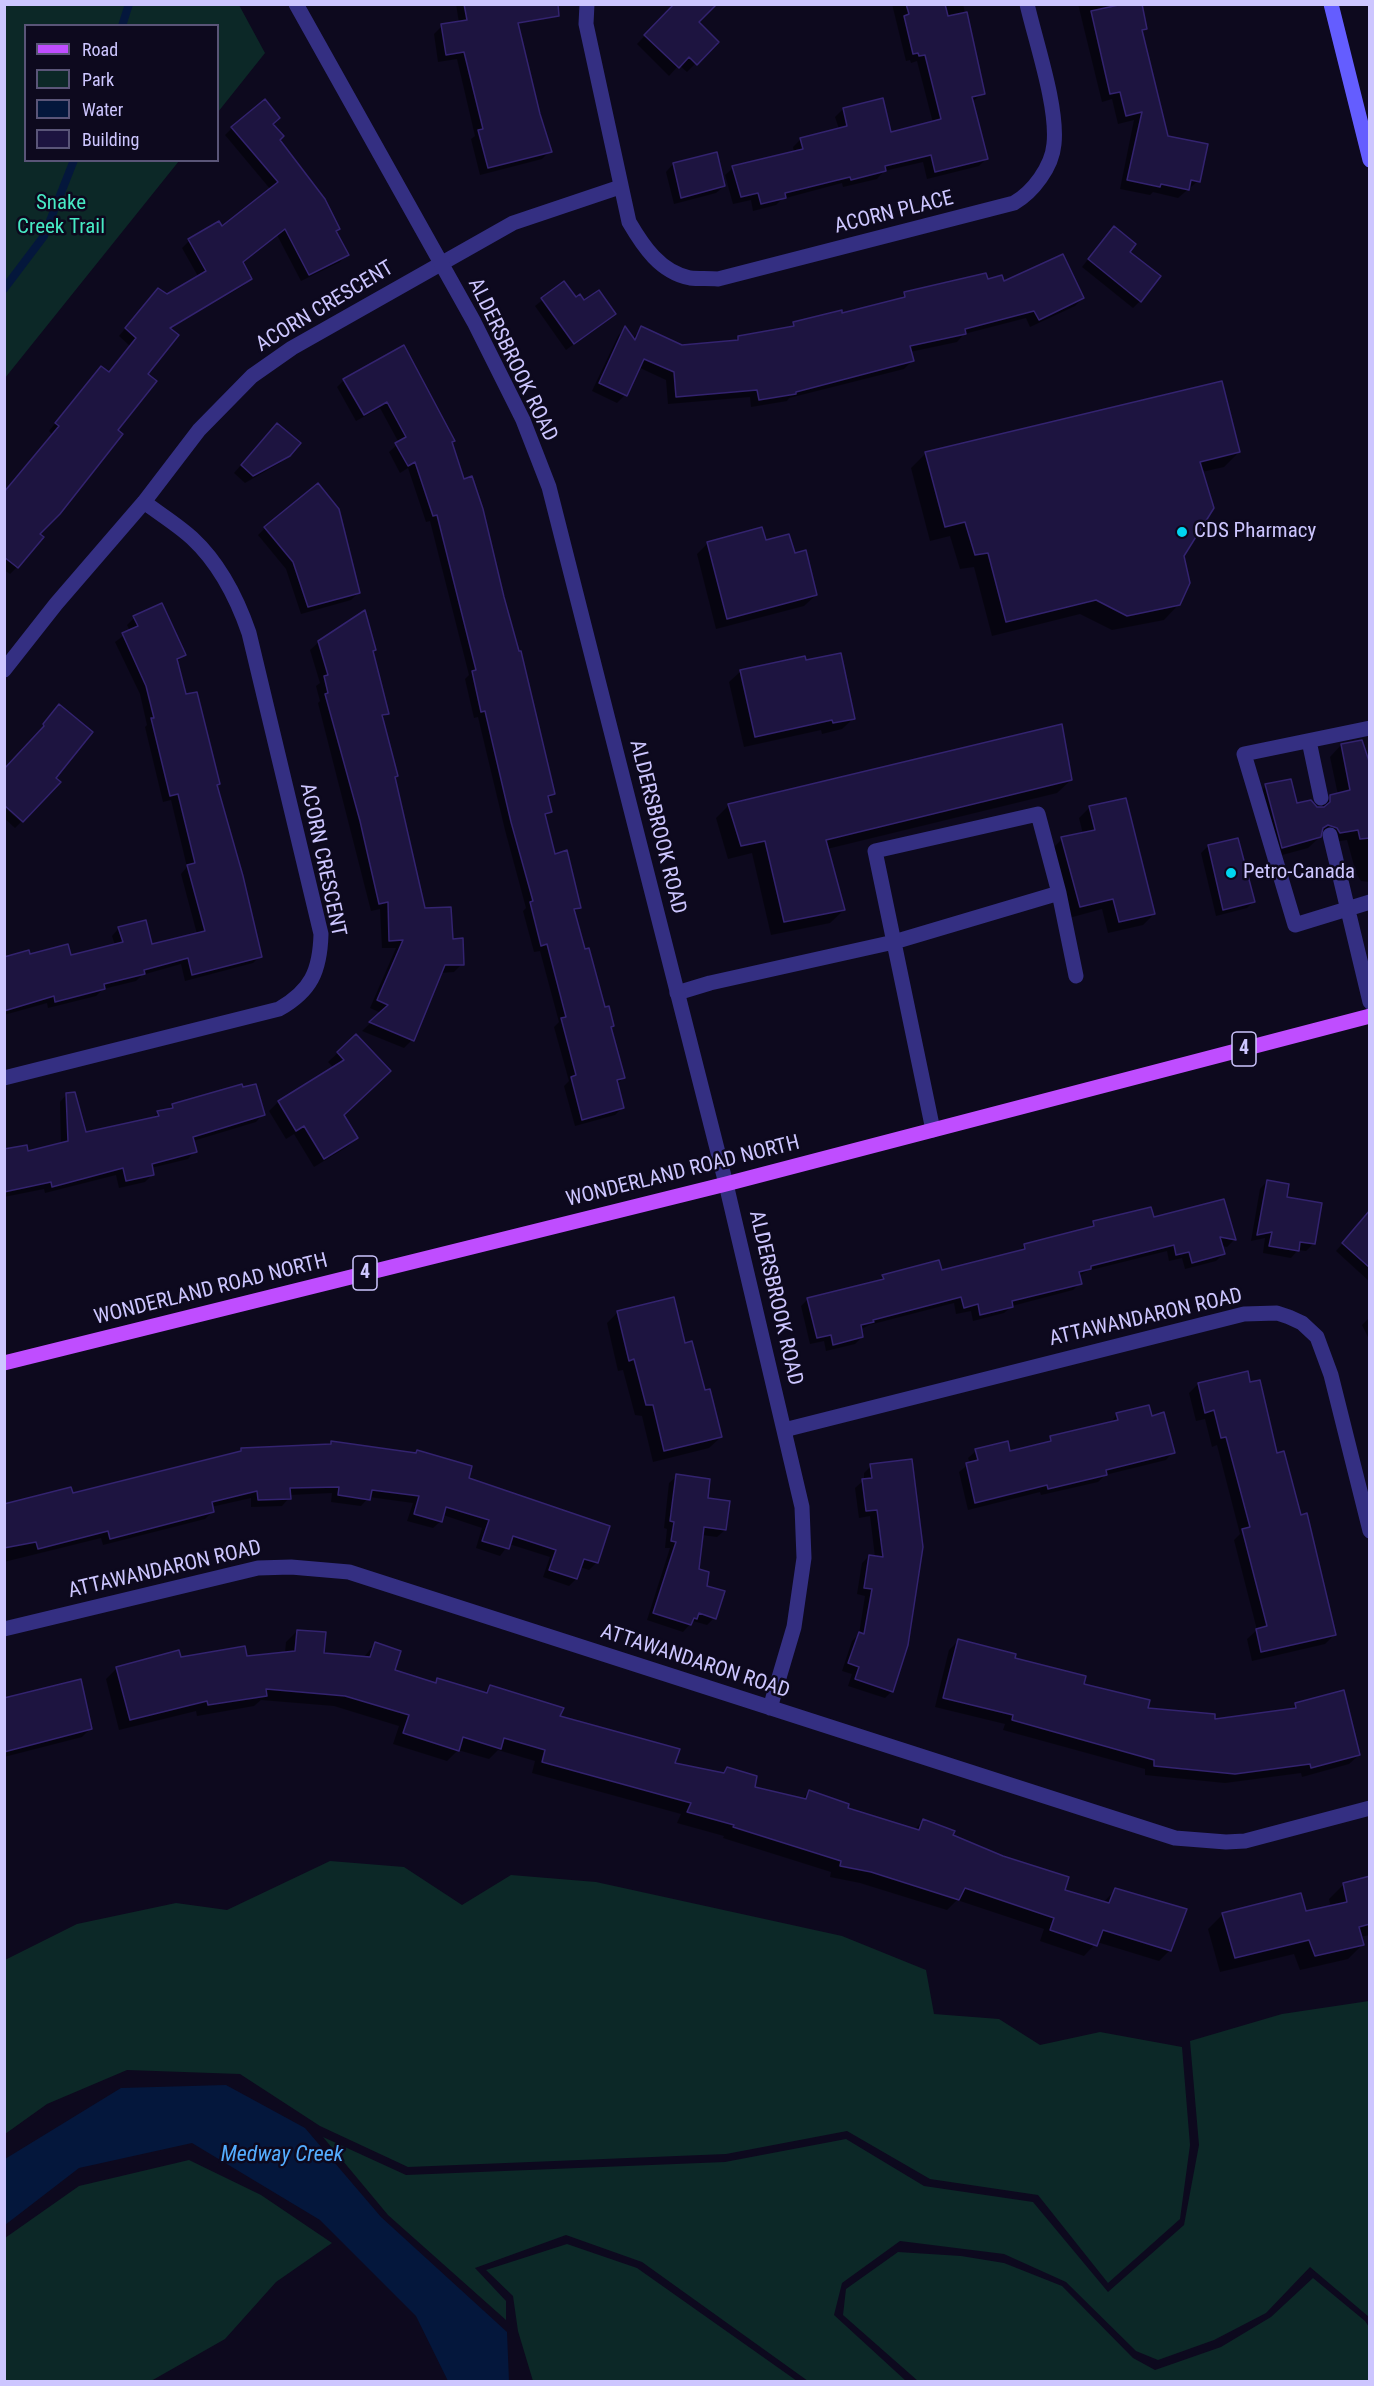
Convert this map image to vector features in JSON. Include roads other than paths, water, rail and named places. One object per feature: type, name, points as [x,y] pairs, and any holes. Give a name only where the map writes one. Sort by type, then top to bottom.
[{"type":"main road","points":[[1331,4],[1370,160]]},
{"type":"main road","name":"WONDERLAND ROAD NORTH","points":[[4,1363],[726,1184],[1370,1016]]},
{"type":"street","name":"ALDERSBROOK ROAD","points":[[296,4],[440,265],[474,322],[523,420],[549,487],[726,1184],[802,1507],[804,1558],[794,1627],[770,1708]]},
{"type":"street","name":"ACORN PLACE","points":[[587,4],[586,24],[629,222],[644,249],[666,268],[688,278],[718,279],[1014,203],[1027,196],[1045,171],[1054,146],[1054,115],[1027,4]]},
{"type":"street","points":[[440,265],[513,224],[620,187]]},
{"type":"street","name":"ACORN CRESCENT","points":[[4,670],[56,604],[144,502],[200,430],[252,376],[292,348],[440,265]]},
{"type":"street","name":"ACORN CRESCENT","points":[[4,1078],[279,1009],[296,1000],[310,981],[320,954],[321,934],[249,633],[238,601],[218,570],[192,538],[144,502]]},
{"type":"street","points":[[1370,728],[1244,754],[1295,925],[1370,903]]},
{"type":"street","points":[[1309,741],[1321,798]]},
{"type":"street","points":[[933,1130],[875,852],[1038,814],[1059,893],[1076,976]]},
{"type":"street","points":[[1330,834],[1370,1002]]},
{"type":"street","points":[[677,993],[894,942],[1059,893]]},
{"type":"street","name":"ATTAWANDARON ROAD","points":[[784,1430],[1244,1314],[1277,1313],[1302,1323],[1317,1337],[1331,1375],[1370,1532]]},
{"type":"street","name":"ATTAWANDARON ROAD","points":[[4,1629],[258,1568],[291,1567],[349,1572],[1175,1838],[1226,1842],[1245,1841],[1370,1808]]},
{"type":"water","name":"Medway Creek","points":[[226,2085],[305,2128],[381,2217],[507,2332],[509,2381],[448,2381],[416,2316],[320,2220],[192,2143],[79,2168],[5,2225],[5,2159],[121,2088]]},
{"type":"waterway","points":[[123,24],[129,4]]},
{"type":"waterway","points":[[4,289],[44,236],[73,162]]},
{"type":"place","name":"CDS Pharmacy","points":[[1182,532]]},
{"type":"place","name":"Petro-Canada","points":[[1231,873]]},
{"type":"park label","name":"Snake Creek Trail","points":[[61,216]]}]
